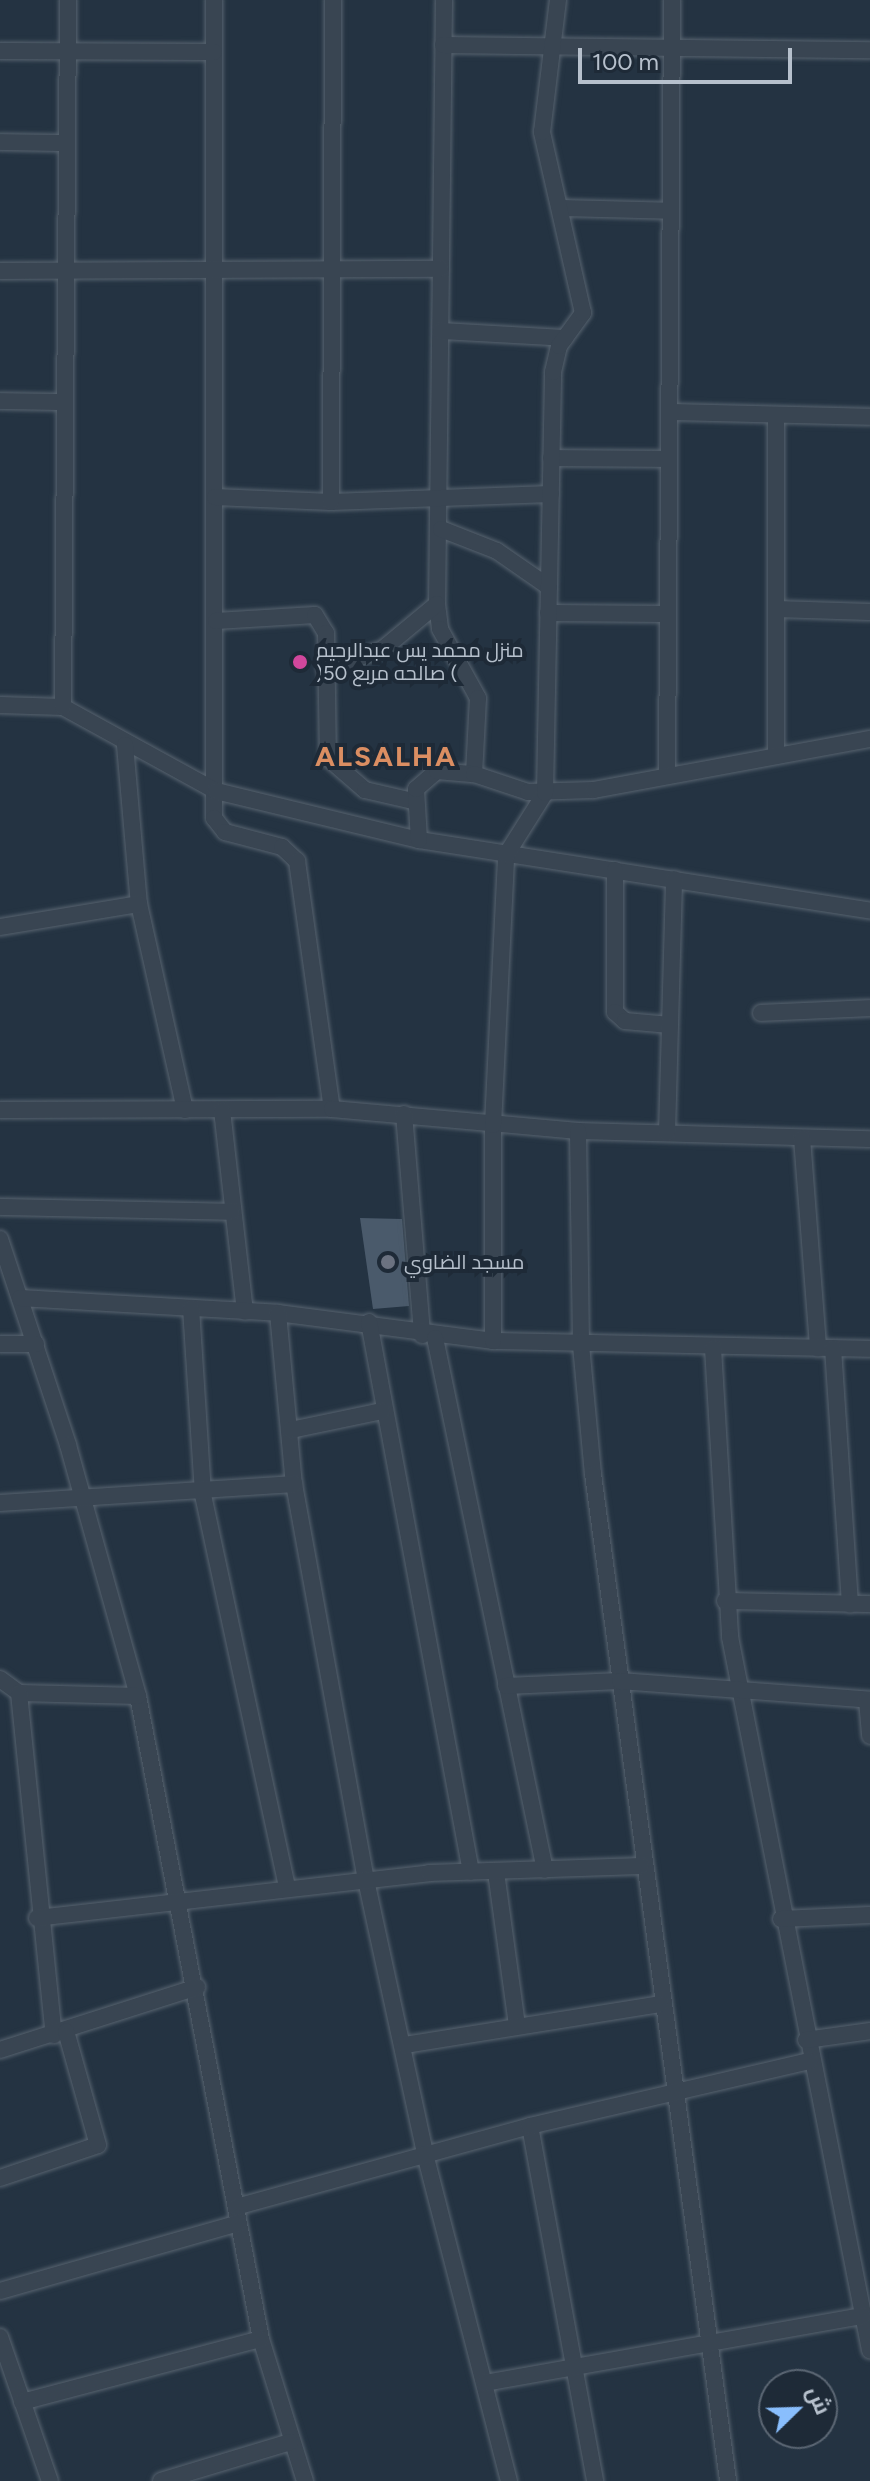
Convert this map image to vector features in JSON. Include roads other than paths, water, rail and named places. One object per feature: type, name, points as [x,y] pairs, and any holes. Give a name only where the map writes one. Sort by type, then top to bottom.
[{"type":"street","points":[[63,707],[68,0]]},
{"type":"street","points":[[214,0],[218,827],[282,847],[297,861],[332,1109]]},
{"type":"street","points":[[331,502],[333,0]]},
{"type":"street","points":[[444,0],[442,500],[437,604],[440,629],[478,698],[474,774]]},
{"type":"street","points":[[493,1341],[493,1125],[506,855],[545,793],[555,359],[583,313],[583,300],[542,132],[556,49],[558,0]]},
{"type":"street","points":[[667,776],[672,0]]},
{"type":"street","points":[[443,45],[556,49],[870,50]]},
{"type":"street","points":[[0,51],[214,52]]},
{"type":"street","points":[[0,142],[66,143]]},
{"type":"street","points":[[560,208],[671,211]]},
{"type":"street","points":[[0,271],[441,269]]},
{"type":"street","points":[[441,331],[565,338]]},
{"type":"street","points":[[0,401],[64,402]]},
{"type":"street","points":[[670,412],[870,417]]},
{"type":"street","points":[[776,415],[776,756]]},
{"type":"street","points":[[551,458],[669,459]]},
{"type":"street","points":[[215,497],[331,502],[551,494]]},
{"type":"street","points":[[441,529],[497,551],[549,587]]},
{"type":"street","points":[[325,669],[383,649],[437,604]]},
{"type":"street","points":[[776,609],[870,612]]},
{"type":"street","points":[[548,613],[668,614]]},
{"type":"street","points":[[216,621],[315,615],[326,633],[328,758],[365,790],[413,801]]},
{"type":"street","points":[[0,705],[63,707],[125,745],[216,791],[419,840],[870,911]]},
{"type":"street","points":[[419,840],[413,801],[416,789],[437,771],[474,774],[545,793],[667,776],[870,739]]},
{"type":"street","points":[[125,745],[139,904],[185,1110]]},
{"type":"street","points":[[615,870],[615,1012],[625,1021],[670,1025]]},
{"type":"street","points":[[667,1133],[674,879]]},
{"type":"street","points":[[0,927],[139,904]]},
{"type":"street","points":[[761,1013],[870,1008]]},
{"type":"street","points":[[0,1110],[332,1109],[578,1131],[870,1139]]},
{"type":"street","points":[[222,1110],[245,1312]]},
{"type":"street","points":[[404,1114],[429,1336],[545,1870]]},
{"type":"street","points":[[578,1131],[581,1345],[641,1866],[728,2481]]},
{"type":"street","points":[[802,1138],[850,1604]]},
{"type":"street","points":[[0,1207],[232,1212]]},
{"type":"street","points":[[1,1246],[36,1344],[138,1696],[197,1987],[261,2339],[290,2442],[305,2481]]},
{"type":"street","points":[[20,1298],[278,1313],[369,1322],[429,1336],[493,1341],[870,1349]]},
{"type":"street","points":[[191,1308],[203,1495],[287,1888]]},
{"type":"street","points":[[278,1313],[294,1484],[366,1880],[405,2045],[425,2154],[509,2481]]},
{"type":"street","points":[[369,1322],[382,1411],[471,1872]]},
{"type":"street","points":[[0,1344],[36,1344]]},
{"type":"street","points":[[713,1348],[725,1601],[738,1691],[781,1919],[869,2340]]},
{"type":"street","points":[[291,1430],[382,1411]]},
{"type":"street","points":[[0,1503],[203,1495],[294,1484]]},
{"type":"street","points":[[725,1601],[870,1604]]},
{"type":"street","points":[[0,1679],[19,1693],[138,1696]]},
{"type":"street","points":[[506,1686],[620,1681],[869,1700],[870,1736]]},
{"type":"street","points":[[0,2178],[98,2145],[60,2033],[37,1918],[19,1693]]},
{"type":"street","points":[[37,1918],[366,1880],[471,1872],[641,1866]]},
{"type":"street","points":[[496,1872],[517,2025]]},
{"type":"street","points":[[781,1919],[870,1915]]},
{"type":"street","points":[[0,2050],[197,1987]]},
{"type":"street","points":[[405,2045],[660,2004]]},
{"type":"street","points":[[806,2040],[870,2031]]},
{"type":"street","points":[[0,2291],[425,2154],[530,2126],[810,2061]]},
{"type":"street","points":[[530,2126],[595,2481]]},
{"type":"street","points":[[485,2383],[708,2346],[863,2316]]},
{"type":"street","points":[[0,2337],[50,2481]]},
{"type":"street","points":[[22,2402],[261,2339]]},
{"type":"street","points":[[161,2481],[290,2442]]},
{"type":"place","name":"منزل محمد يس عبدالرحيم )صالحه مربع 50 (","points":[[300,662]]},
{"type":"place","name":"مسجد الضاوي","points":[[388,1262]]},
{"type":"district","name":"ALSALHA","points":[[386,756]]}]
